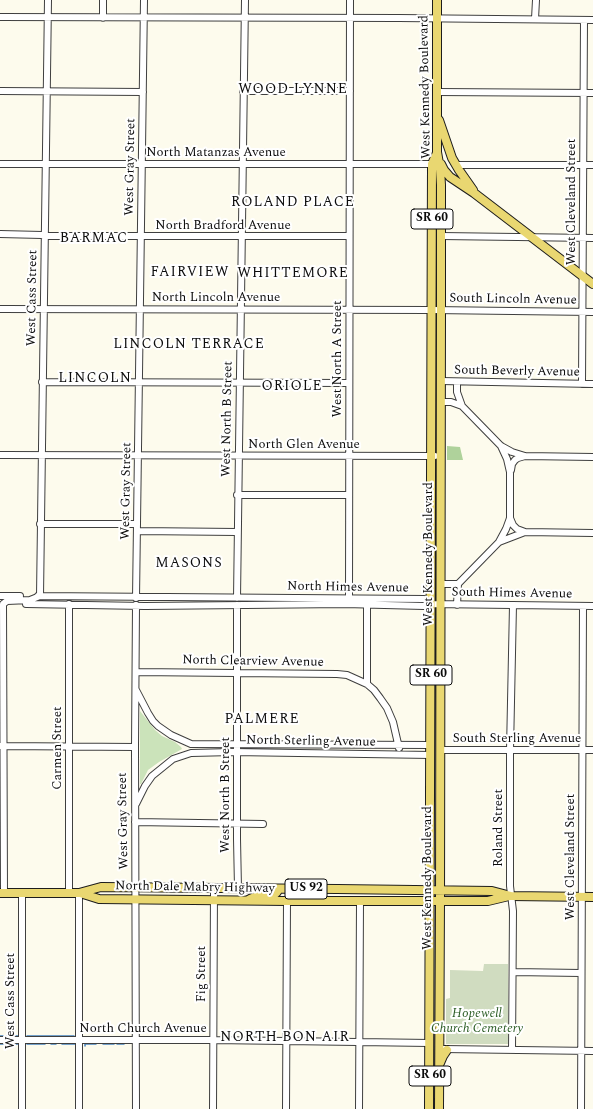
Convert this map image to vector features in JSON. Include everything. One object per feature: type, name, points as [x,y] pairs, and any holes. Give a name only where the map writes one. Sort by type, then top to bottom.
[{"type":"main road","name":"West Kennedy Boulevard","points":[[437,0],[437,152],[441,185],[440,901],[443,1049]]},
{"type":"main road","points":[[437,113],[452,158],[474,193]]},
{"type":"main road","points":[[437,152],[440,162],[447,175],[533,237],[593,284]]},
{"type":"main road","name":"SR 60","points":[[432,164],[437,152]]},
{"type":"main road","name":"West Kennedy Boulevard","points":[[429,1109],[431,901],[432,164]]},
{"type":"main road","points":[[431,702],[435,712],[435,742],[440,750]]},
{"type":"main road","points":[[431,746],[436,759],[436,788],[440,797]]},
{"type":"main road","name":"North Dale Mabry Highway","points":[[2,893],[79,893],[101,887],[431,891]]},
{"type":"main road","points":[[243,901],[260,895],[275,894],[278,889]]},
{"type":"main road","name":"US 92","points":[[431,891],[492,891],[511,896]]},
{"type":"main road","name":"North Dale Mabry Highway","points":[[79,893],[98,899],[136,900],[360,902],[431,901]]},
{"type":"main road","name":"US 92","points":[[431,901],[488,901],[511,896],[593,896]]},
{"type":"main road","points":[[430,1043],[435,1049],[435,1087],[439,1105]]},
{"type":"main road","name":"SR 60","points":[[439,1105],[439,1069],[443,1056],[443,1049]]},
{"type":"street","name":"West Cass Street","points":[[40,596],[48,0]]},
{"type":"street","points":[[103,0],[103,18]]},
{"type":"street","name":"West Gray Street","points":[[136,598],[144,0]]},
{"type":"street","name":"West North B Street","points":[[237,598],[245,18],[244,0]]},
{"type":"street","name":"West North A Street","points":[[349,598],[350,0]]},
{"type":"street","points":[[535,19],[536,0]]},
{"type":"street","points":[[0,17],[437,18],[593,20]]},
{"type":"street","name":"West Cleveland Street","points":[[582,384],[584,20]]},
{"type":"street","points":[[0,91],[143,92]]},
{"type":"street","points":[[243,91],[350,91]]},
{"type":"street","points":[[437,92],[593,93]]},
{"type":"street","name":"North Matanzas Avenue","points":[[0,164],[432,164]]},
{"type":"street","points":[[456,165],[593,165]]},
{"type":"street","name":"North Bradford Avenue","points":[[0,234],[45,236],[349,236]]},
{"type":"street","points":[[441,236],[593,238]]},
{"type":"street","name":"North Lincoln Avenue","points":[[0,309],[432,310]]},
{"type":"street","name":"South Lincoln Avenue","points":[[432,310],[593,312]]},
{"type":"street","points":[[42,382],[349,383]]},
{"type":"street","name":"South Beverly Avenue","points":[[441,382],[593,384]]},
{"type":"street","points":[[457,382],[457,392],[462,406]]},
{"type":"street","points":[[441,402],[451,402],[462,406],[500,446],[507,459],[510,472],[510,518],[506,529],[500,542],[458,584],[457,605]]},
{"type":"street","points":[[500,446],[525,456]]},
{"type":"street","name":"North Glen Avenue","points":[[0,455],[441,456]]},
{"type":"street","points":[[510,472],[512,464],[515,460],[525,456],[593,457]]},
{"type":"street","points":[[238,495],[348,495]]},
{"type":"street","points":[[510,518],[513,525],[517,529],[525,532],[593,533]]},
{"type":"street","points":[[40,524],[237,532]]},
{"type":"street","points":[[500,542],[525,532]]},
{"type":"street","points":[[440,584],[458,584]]},
{"type":"street","name":"North Himes Avenue","points":[[0,596],[424,599],[431,604]]},
{"type":"street","points":[[2,893],[2,604],[7,601],[30,600],[40,596]]},
{"type":"street","points":[[86,604],[92,601],[128,602],[136,598]]},
{"type":"street","points":[[136,605],[142,602],[170,601],[179,598]]},
{"type":"street","name":"North Himes Avenue","points":[[2,604],[424,606],[431,604]]},
{"type":"street","name":"Carmen Street","points":[[69,604],[69,893]]},
{"type":"street","name":"South Himes Avenue","points":[[431,604],[593,606]]},
{"type":"street","name":"West Gray Street","points":[[136,605],[136,1109]]},
{"type":"street","name":"West North B Street","points":[[237,605],[238,888]]},
{"type":"street","points":[[367,605],[367,684],[374,690],[387,708],[393,722],[401,754]]},
{"type":"street","name":"Roland Street","points":[[512,1050],[513,911],[510,886],[510,750],[513,605]]},
{"type":"street","name":"West Cleveland Street","points":[[581,1109],[583,606]]},
{"type":"street","name":"North Clearview Avenue","points":[[136,672],[337,674],[347,675],[367,684]]},
{"type":"street","name":"North Sterling Avenue","points":[[136,688],[153,721],[171,735],[191,744],[431,746]]},
{"type":"street","points":[[191,744],[191,753]]},
{"type":"street","points":[[288,744],[288,753]]},
{"type":"street","points":[[306,745],[306,753]]},
{"type":"street","points":[[2,746],[135,747]]},
{"type":"street","name":"South Sterling Avenue","points":[[440,750],[593,750]]},
{"type":"street","name":"North Sterling Avenue","points":[[135,808],[143,790],[152,776],[173,759],[191,753],[237,752],[431,755]]},
{"type":"street","points":[[135,822],[263,824]]},
{"type":"street","name":"Fig Street","points":[[213,1109],[214,888]]},
{"type":"street","name":"West Cass Street","points":[[22,893],[22,1109]]},
{"type":"street","points":[[79,893],[79,1109]]},
{"type":"street","points":[[286,1109],[287,901]]},
{"type":"street","points":[[359,1109],[360,902]]},
{"type":"street","points":[[513,972],[581,973]]},
{"type":"street","name":"North Church Avenue","points":[[0,1040],[136,1039],[430,1043]]},
{"type":"street","points":[[443,1049],[593,1051]]},
{"type":"green space","points":[[447,446],[460,447],[463,460],[447,460]]},
{"type":"green space","points":[[140,711],[155,730],[162,736],[175,742],[182,749],[148,770],[141,784],[140,784]]},
{"type":"green space","name":"Hopewell Church Cemetery","points":[[484,964],[508,964],[508,1044],[446,1044],[446,999],[450,998],[450,970],[483,971]]},
{"type":"waterway","points":[[0,1036],[18,1036]]},
{"type":"waterway","points":[[27,1036],[74,1036]]},
{"type":"waterway","points":[[0,1044],[18,1044]]},
{"type":"waterway","points":[[27,1044],[45,1044]]},
{"type":"waterway","points":[[51,1044],[56,1044]]},
{"type":"waterway","points":[[62,1044],[75,1044]]},
{"type":"waterway","points":[[85,1046],[85,1044],[96,1044]]},
{"type":"waterway","points":[[103,1044],[114,1044]]},
{"type":"waterway","points":[[117,1044],[124,1044]]},
{"type":"district","name":"WOOD LYNNE","points":[[293,90]]},
{"type":"district","name":"ROLAND PLACE","points":[[293,203]]},
{"type":"district","name":"BARMAC","points":[[94,239]]},
{"type":"district","name":"FAIRVIEW","points":[[190,273]]},
{"type":"district","name":"WHITTEMORE","points":[[293,274]]},
{"type":"district","name":"LINCOLN TERRACE","points":[[189,345]]},
{"type":"district","name":"LINCOLN","points":[[95,379]]},
{"type":"district","name":"ORIOLE","points":[[292,387]]},
{"type":"district","name":"MASONS","points":[[189,564]]},
{"type":"district","name":"PALMERE","points":[[262,720]]},
{"type":"district","name":"NORTH BON AIR","points":[[285,1038]]}]
